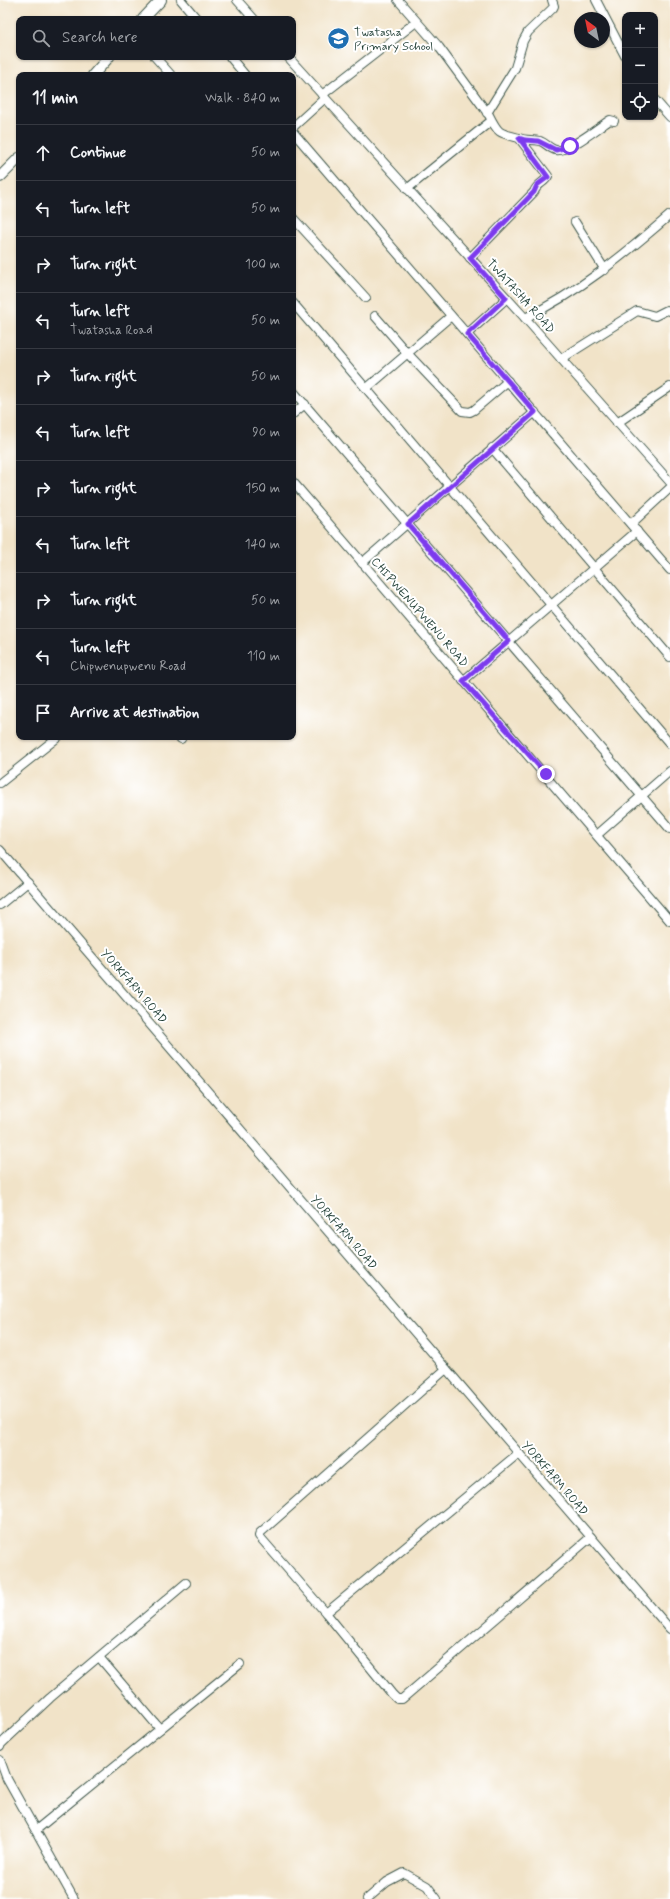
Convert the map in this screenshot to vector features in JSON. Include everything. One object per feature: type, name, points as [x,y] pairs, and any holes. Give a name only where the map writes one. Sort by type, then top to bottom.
[{"type":"street","points":[[146,16],[161,0]]},
{"type":"street","points":[[181,0],[194,16]]},
{"type":"street","points":[[237,0],[251,16]]},
{"type":"street","points":[[398,0],[443,52],[487,112],[490,121],[501,133],[525,140],[538,141],[556,150],[561,150],[610,120],[614,121]]},
{"type":"street","points":[[487,112],[515,68],[525,36],[534,24],[553,8],[554,6],[552,0]]},
{"type":"street","points":[[599,1],[622,50]]},
{"type":"street","points":[[296,124],[324,96],[416,22]]},
{"type":"street","points":[[97,72],[107,60]]},
{"type":"street","points":[[158,60],[168,72]]},
{"type":"street","points":[[232,60],[242,72]]},
{"type":"street","name":"TWATASHA ROAD","points":[[291,60],[406,189],[525,318],[670,482]]},
{"type":"street","points":[[658,103],[670,117]]},
{"type":"street","points":[[406,189],[490,121]]},
{"type":"street","points":[[296,135],[670,570]]},
{"type":"street","points":[[470,258],[534,192],[537,185],[548,177],[519,138]]},
{"type":"street","points":[[296,143],[300,140]]},
{"type":"street","points":[[0,177],[16,162]]},
{"type":"street","points":[[525,318],[578,288],[605,270],[670,215]]},
{"type":"street","points":[[296,221],[366,298]]},
{"type":"street","points":[[575,222],[605,270]]},
{"type":"street","points":[[467,334],[506,298]]},
{"type":"street","points":[[296,306],[670,744]]},
{"type":"street","points":[[561,359],[637,311],[655,316],[667,310],[670,311]]},
{"type":"street","points":[[375,316],[459,409],[466,412],[474,410],[508,381]]},
{"type":"street","points":[[367,388],[451,316]]},
{"type":"street","points":[[617,423],[670,387]]},
{"type":"street","points":[[296,394],[670,829]]},
{"type":"street","points":[[296,412],[305,404]]},
{"type":"street","points":[[362,563],[535,412]]},
{"type":"street","points":[[492,448],[670,657]]},
{"type":"street","name":"CHIPWENUPWENU ROAD","points":[[296,486],[670,921]]},
{"type":"street","points":[[463,681],[594,568],[670,488]]},
{"type":"street","points":[[0,783],[54,740]]},
{"type":"street","points":[[597,835],[670,771]]},
{"type":"street","name":"YORKFARM ROAD","points":[[0,850],[670,1629]]},
{"type":"street","points":[[0,905],[28,882]]},
{"type":"street","points":[[446,1369],[260,1533],[259,1536],[326,1613],[392,1694],[397,1698],[402,1699],[591,1538]]},
{"type":"street","points":[[326,1613],[519,1453]]},
{"type":"street","points":[[0,1748],[1,1744],[39,1708],[186,1583]]},
{"type":"street","points":[[99,1656],[160,1729]]},
{"type":"street","points":[[36,1830],[240,1664]]},
{"type":"street","points":[[0,1760],[7,1779],[74,1899]]},
{"type":"street","points":[[367,1899],[387,1882],[404,1873],[427,1886],[437,1899]]},
{"type":"place","name":"Twatasha Primary School","points":[[339,39]]},
{"type":"route","points":[[546,774],[463,681],[509,641],[408,524],[492,448],[535,412],[467,334],[506,298],[470,258],[495,230],[534,192],[537,185],[548,177],[519,138],[538,141],[556,150],[565,149],[570,146]]}]
